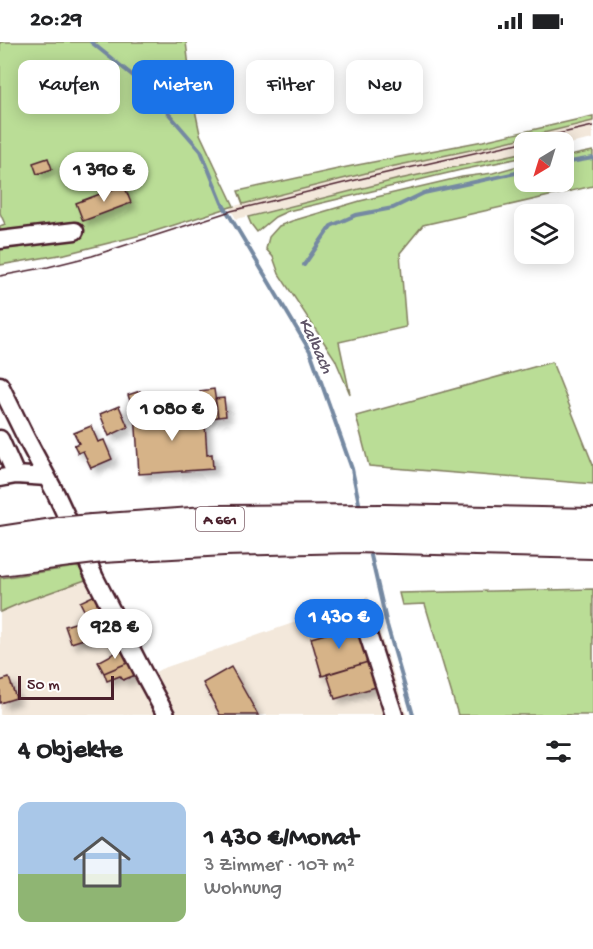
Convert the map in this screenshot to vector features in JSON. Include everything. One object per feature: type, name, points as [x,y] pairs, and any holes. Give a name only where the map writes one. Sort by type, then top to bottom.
[{"type":"highway","name":"A 661","points":[[0,540],[64,542],[97,538],[224,542],[351,529],[593,522]]},
{"type":"highway","name":"A 661","points":[[386,529],[593,544]]},
{"type":"highway","name":"A 661","points":[[0,562],[64,542]]},
{"type":"street","points":[[0,240],[75,231]]},
{"type":"street","points":[[0,385],[56,494],[95,578],[166,715]]},
{"type":"street","points":[[0,439],[8,476],[47,477]]},
{"type":"street","points":[[362,616],[394,715]]},
{"type":"shaded area","points":[[593,121],[593,139],[574,143],[574,132],[547,132]]},
{"type":"shaded area","points":[[514,140],[514,154],[395,180],[236,219],[230,207],[390,167]]},
{"type":"shaded area","points":[[98,567],[152,674],[368,597],[407,715],[0,715],[0,579]]},
{"type":"green space","points":[[0,42],[186,42],[188,60],[132,60],[132,114],[196,114],[200,134],[234,206],[149,233],[65,254],[0,265],[0,226],[5,224],[0,213]]},
{"type":"green space","points":[[593,116],[593,121],[547,132],[523,132]]},
{"type":"green space","points":[[514,134],[514,140],[390,167],[243,204],[238,191],[347,167]]},
{"type":"green space","points":[[593,151],[593,186],[574,190],[574,155]]},
{"type":"green space","points":[[514,154],[514,159],[288,211],[275,217],[257,232],[248,217],[395,180]]},
{"type":"green space","points":[[514,167],[514,192],[567,192],[423,225],[400,253],[406,327],[339,342],[350,394],[335,359],[279,274],[273,257],[266,249],[269,237],[279,226],[360,201],[462,177],[493,173]]},
{"type":"green space","points":[[552,362],[593,465],[593,484],[369,466],[356,416]]},
{"type":"green space","points":[[76,567],[89,571],[91,578],[0,612],[0,578]]},
{"type":"green space","points":[[593,589],[593,715],[458,715],[425,604],[402,605],[399,593]]},
{"type":"building","points":[[48,158],[52,169],[37,174],[33,163]]},
{"type":"building","points":[[124,185],[131,203],[83,221],[76,203]]},
{"type":"building","points":[[214,389],[218,417],[204,419],[200,391]]},
{"type":"building","points":[[140,391],[143,400],[131,404],[128,395]]},
{"type":"building","points":[[224,398],[226,416],[218,417],[215,399]]},
{"type":"building","points":[[119,406],[128,427],[109,436],[100,414]]},
{"type":"building","points":[[198,409],[199,424],[205,423],[207,455],[212,454],[213,469],[139,474],[135,413]]},
{"type":"building","points":[[91,426],[98,442],[104,440],[112,459],[91,468],[83,451],[78,453],[74,445],[79,443],[74,433]]},
{"type":"building","points":[[97,594],[105,609],[88,618],[80,602]]},
{"type":"building","points":[[84,620],[90,637],[71,643],[65,626]]},
{"type":"building","points":[[357,625],[368,662],[322,676],[311,638]]},
{"type":"building","points":[[126,647],[132,661],[104,673],[98,662]]},
{"type":"building","points":[[132,661],[138,674],[123,680],[120,676],[107,681],[104,673]]},
{"type":"building","points":[[368,662],[376,687],[335,699],[327,674]]},
{"type":"building","points":[[231,667],[258,715],[220,715],[203,683]]},
{"type":"building","points":[[9,678],[16,698],[0,703],[0,681]]},
{"type":"waterway","name":"Kalbach","points":[[91,42],[142,83],[201,151],[222,203],[310,351],[352,469],[360,508]]},
{"type":"waterway","points":[[574,161],[593,158]]},
{"type":"waterway","points":[[304,265],[331,226],[356,215],[393,208],[424,193],[514,173]]},
{"type":"waterway","name":"Kalbach","points":[[369,547],[387,625],[413,715]]},
{"type":"tram line","points":[[0,276],[92,256],[231,211],[593,126]]}]
